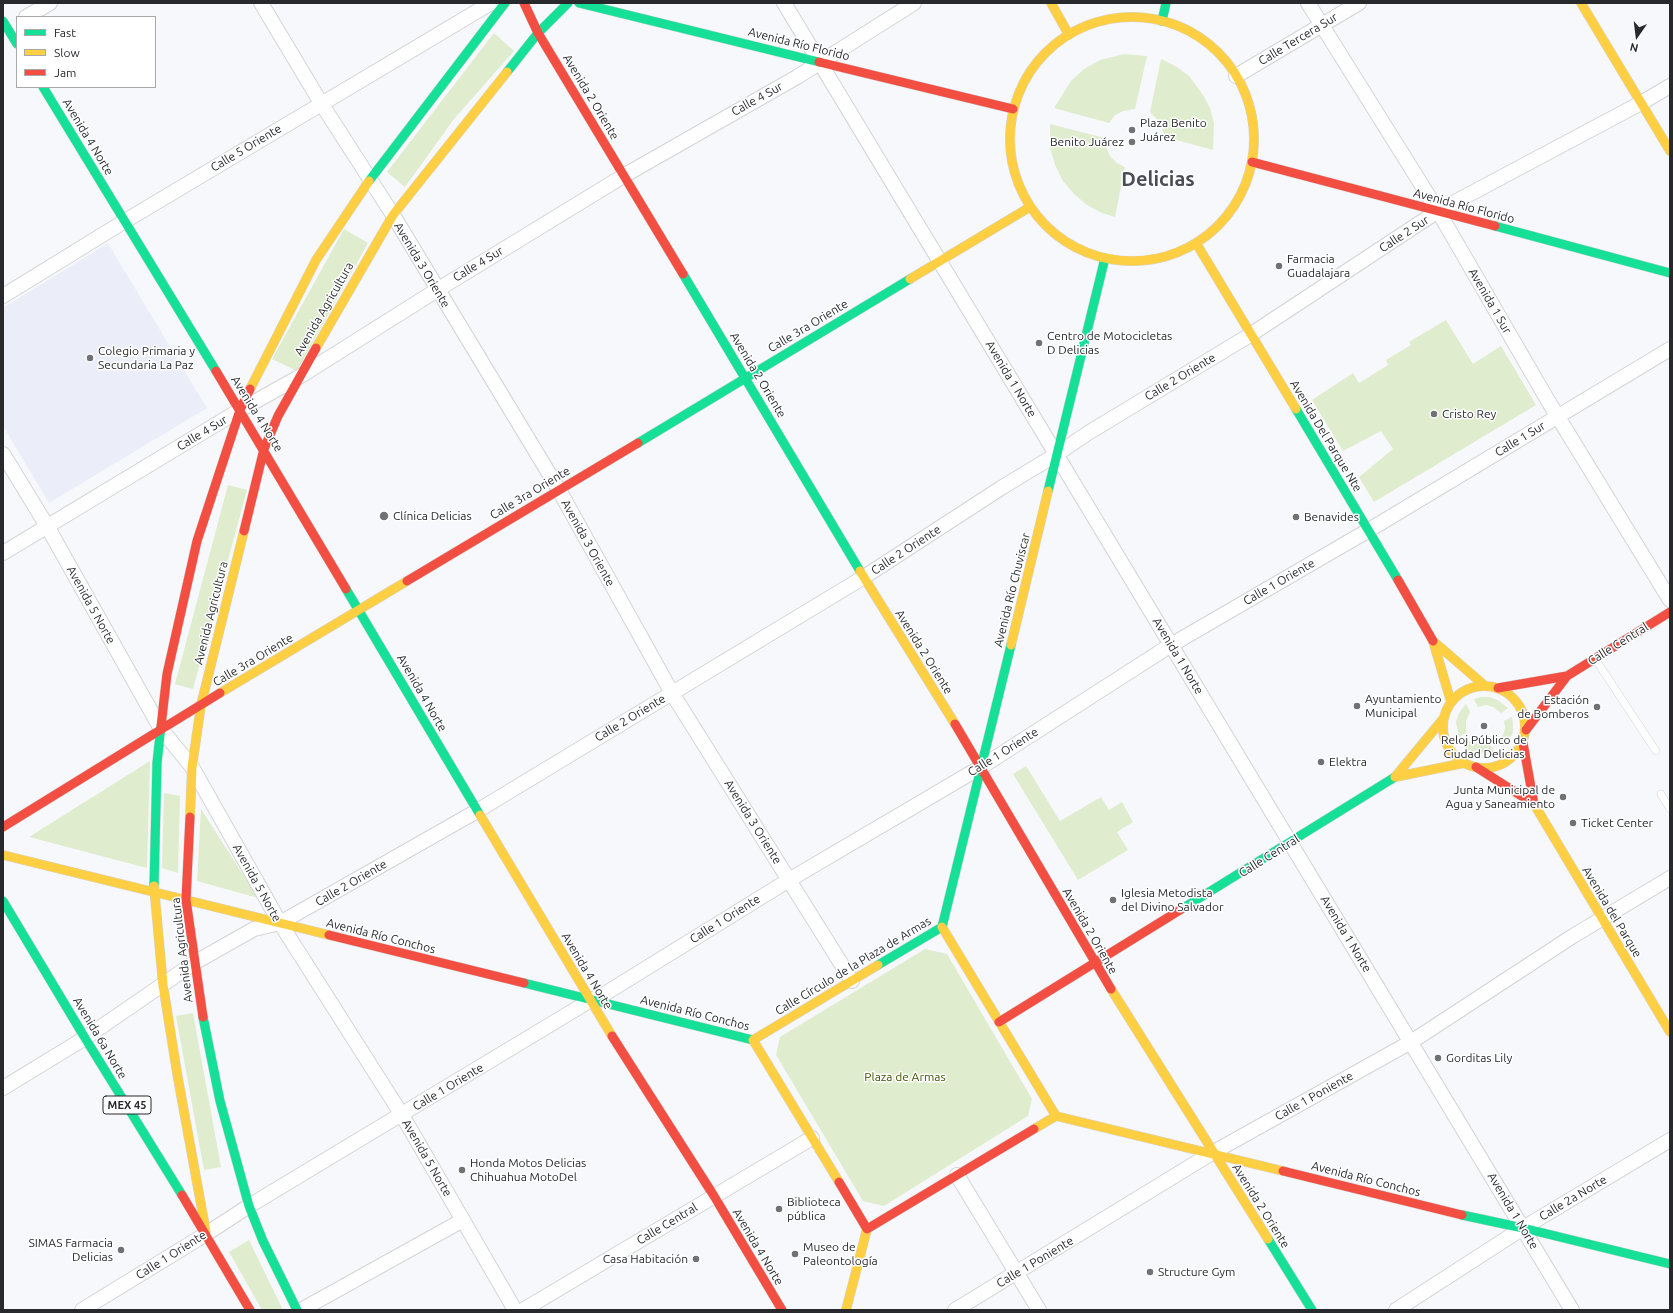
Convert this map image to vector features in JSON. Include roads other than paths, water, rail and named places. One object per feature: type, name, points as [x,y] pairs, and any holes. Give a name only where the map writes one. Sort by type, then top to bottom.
[{"type":"main road","name":"Avenida Agricultura","points":[[206,1234],[177,1073],[164,985],[154,892],[157,763],[167,674],[197,541],[240,410],[316,260],[370,179],[505,3]]},
{"type":"main road","name":"Avenida 2 Oriente","points":[[524,3],[538,33],[625,175],[864,577],[981,767],[1095,964],[1312,1310]]},
{"type":"main road","name":"Avenida Agricultura","points":[[297,1310],[263,1241],[249,1206],[220,1101],[203,1020],[186,900],[192,767],[201,705],[264,449],[278,416],[393,215],[538,33],[568,3]]},
{"type":"main road","name":"Avenida Río Florido","points":[[579,3],[1013,109]]},
{"type":"main road","points":[[1051,3],[1069,35]]},
{"type":"main road","points":[[1162,21],[1166,3]]},
{"type":"main road","points":[[1581,3],[1670,151]]},
{"type":"main road","points":[[1138,17],[1162,21],[1191,32],[1217,51],[1236,76],[1249,103],[1254,132],[1252,162],[1241,194],[1230,211],[1222,222],[1196,244],[1167,256],[1137,261],[1106,258],[1076,248],[1051,230],[1030,207],[1018,184],[1011,160],[1010,134],[1013,109],[1021,86],[1034,66],[1050,49],[1069,35],[1091,24],[1114,18],[1138,17]]},
{"type":"main road","points":[[8,26],[16,42]]},
{"type":"main road","name":"Avenida 4 Norte","points":[[44,88],[264,449],[477,811],[623,1054],[714,1196],[782,1310]]},
{"type":"main road","name":"Avenida Río Florido","points":[[1252,162],[1670,273]]},
{"type":"main road","name":"Calle 3ra Oriente","points":[[3,827],[201,705],[1030,207]]},
{"type":"main road","name":"Avenida Del Parque Nte","points":[[1196,244],[1369,530],[1433,641]]},
{"type":"main road","name":"Avenida Río Chuviscar","points":[[942,927],[1106,258]]},
{"type":"main road","name":"Calle Central","points":[[1567,676],[1670,612]]},
{"type":"main road","points":[[1433,641],[1484,685]]},
{"type":"main road","points":[[1433,641],[1451,702]]},
{"type":"main road","points":[[1498,688],[1567,676]]},
{"type":"main road","points":[[1526,730],[1567,676]]},
{"type":"main road","points":[[1395,777],[1444,719],[1451,702],[1460,693],[1471,687],[1484,685],[1498,688],[1510,694],[1519,704],[1525,717],[1526,730],[1523,743],[1517,753],[1508,761],[1498,766],[1487,768],[1476,767],[1464,763],[1454,754],[1447,744],[1443,732],[1444,719]]},
{"type":"main road","points":[[1523,743],[1534,804]]},
{"type":"main road","points":[[1395,777],[1464,763]]},
{"type":"main road","points":[[1476,767],[1534,804]]},
{"type":"main road","name":"Calle Central","points":[[999,1022],[1395,777]]},
{"type":"main road","name":"Avenida del Parque","points":[[1534,804],[1670,1032]]},
{"type":"main road","name":"Avenida Río Conchos","points":[[3,855],[753,1040]]},
{"type":"main road","name":"Avenida 6a Norte","points":[[3,901],[85,1038],[206,1234],[250,1310]]},
{"type":"main road","name":"Calle Círculo de la Plaza de Armas","points":[[753,1040],[942,927],[1056,1116]]},
{"type":"main road","points":[[753,1040],[866,1229],[846,1310]]},
{"type":"main road","points":[[866,1229],[1056,1116]]},
{"type":"main road","name":"Avenida Río Conchos","points":[[1056,1116],[1212,1152],[1486,1221],[1523,1228],[1670,1264]]},
{"type":"street","points":[[28,16],[50,3]]},
{"type":"street","name":"Avenida 3 Oriente","points":[[261,3],[321,103],[393,215],[559,490],[672,693],[852,982]]},
{"type":"street","name":"Calle 5 Oriente","points":[[3,296],[321,103],[491,3]]},
{"type":"street","name":"Avenida 1 Norte","points":[[784,3],[1058,454],[1572,1310]]},
{"type":"street","name":"Calle 4 Sur","points":[[3,553],[240,410],[299,377],[437,290],[625,175],[821,62],[914,3]]},
{"type":"street","name":"Avenida 1 Sur","points":[[1308,3],[1438,211],[1558,416],[1670,600]]},
{"type":"street","name":"Calle Tercera Sur","points":[[1236,76],[1359,3]]},
{"type":"street","name":"Calle 2 Sur","points":[[1250,335],[1438,211],[1641,103],[1670,86]]},
{"type":"street","name":"Calle 2 Oriente","points":[[3,1088],[85,1038],[194,963],[254,929],[280,923],[477,811],[864,577],[1001,488],[1058,454],[1088,433],[1250,335]]},
{"type":"street","name":"Calle 1 Sur","points":[[1369,530],[1670,349]]},
{"type":"street","name":"Avenida 5 Norte","points":[[3,454],[47,526],[161,730],[192,767],[280,923],[402,1115],[515,1310]]},
{"type":"street","name":"Calle 1 Oriente","points":[[82,1310],[249,1206],[591,1000],[606,993],[789,880],[981,767],[1172,645],[1369,530]]},
{"type":"street","name":"Calle 1 Poniente","points":[[955,1310],[1212,1152],[1411,1042],[1602,919],[1670,878]]},
{"type":"street","name":"Calle Central","points":[[523,1310],[812,1138]]},
{"type":"street","name":"Calle 2a Norte","points":[[1396,1310],[1523,1228],[1670,1140]]},
{"type":"street","points":[[957,1175],[1039,1310]]},
{"type":"street","points":[[301,1310],[463,1220]]},
{"type":"lane","points":[[1595,658],[1656,752]]},
{"type":"lane","points":[[1661,794],[1670,809]]},
{"type":"place","name":"Plaza Benito Juárez","points":[[1132,130]]},
{"type":"place","name":"Benito Juárez","points":[[1132,142]]},
{"type":"place","name":"Farmacia Guadalajara","points":[[1279,266]]},
{"type":"place","name":"Centro de Motocicletas D Delicias","points":[[1039,343]]},
{"type":"place","name":"Colegio Primaria y Secundaria La Paz","points":[[90,358]]},
{"type":"place","name":"Cristo Rey","points":[[1434,414]]},
{"type":"place","name":"Clínica Delicias","points":[[384,516]]},
{"type":"place","name":"Benavides","points":[[1296,517]]},
{"type":"place","name":"Ayuntamiento Municipal","points":[[1357,706]]},
{"type":"place","name":"Estación de Bomberos","points":[[1597,707]]},
{"type":"place","name":"Reloj Público de Ciudad Delicias","points":[[1484,726]]},
{"type":"place","name":"Elektra","points":[[1321,762]]},
{"type":"place","name":"Junta Municipal de Agua y Saneamiento","points":[[1563,797]]},
{"type":"place","name":"Ticket Center","points":[[1573,823]]},
{"type":"place","name":"Iglesia Metodista del Divino Salvador","points":[[1113,900]]},
{"type":"place","name":"Gorditas Lily","points":[[1438,1058]]},
{"type":"place","name":"Honda Motos Delicias Chihuahua MotoDel","points":[[462,1170]]},
{"type":"place","name":"Biblioteca pública","points":[[779,1209]]},
{"type":"place","name":"SIMAS Farmacia Delicias","points":[[121,1250]]},
{"type":"place","name":"Museo de Paleontología","points":[[795,1254]]},
{"type":"place","name":"Casa Habitación","points":[[696,1259]]},
{"type":"place","name":"Structure Gym","points":[[1150,1272]]},
{"type":"district","name":"Delicias","points":[[1158,179]]},
{"type":"park label","name":"Plaza de Armas","points":[[905,1077]]}]
